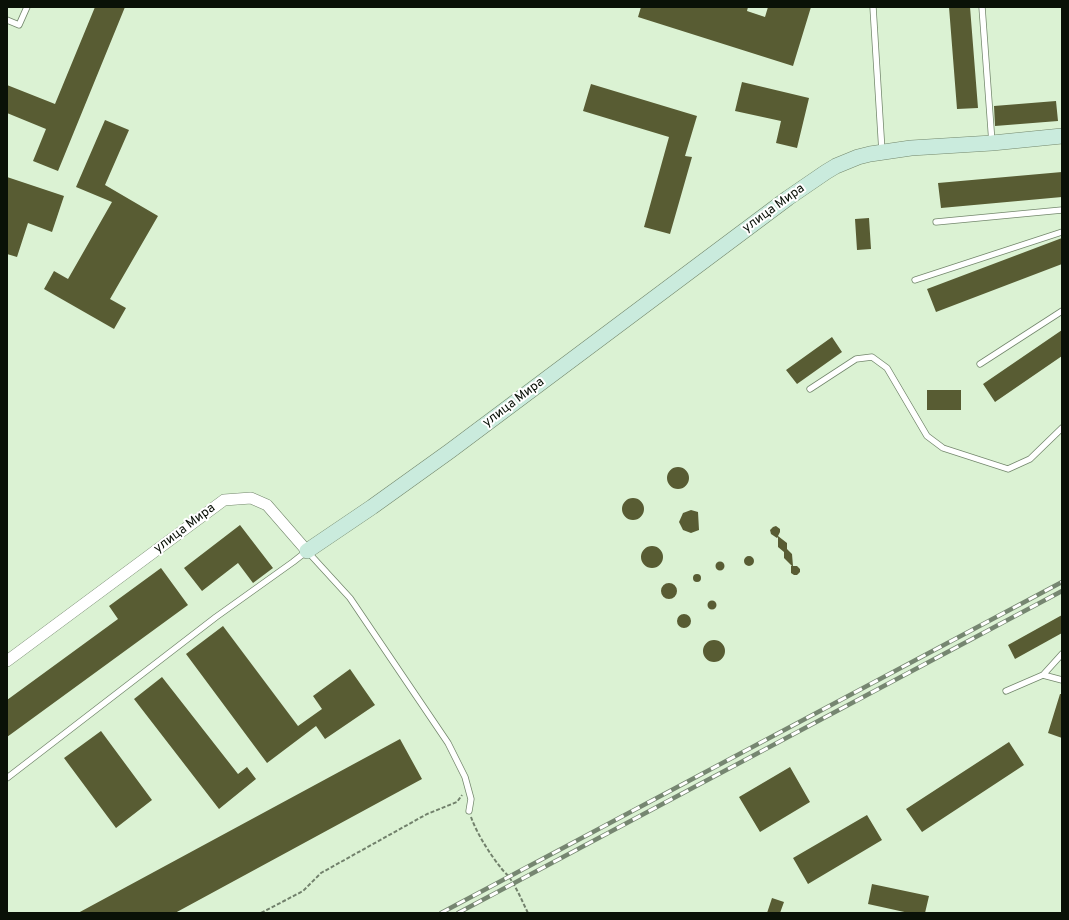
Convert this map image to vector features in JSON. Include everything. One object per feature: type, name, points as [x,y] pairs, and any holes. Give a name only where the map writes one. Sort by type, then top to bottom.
[{"type":"street","name":"улица Мира","points":[[7,661],[224,500],[251,498],[267,505],[307,551],[372,508],[788,198],[836,166],[858,157],[911,148],[992,143],[1062,136]]},
{"type":"lane","points":[[7,20],[19,25],[27,7]]},
{"type":"lane","points":[[873,7],[882,152]]},
{"type":"lane","points":[[982,7],[992,143]]},
{"type":"lane","points":[[936,222],[1062,210]]},
{"type":"lane","points":[[915,280],[1062,232]]},
{"type":"lane","points":[[980,364],[1062,311]]},
{"type":"lane","points":[[810,389],[856,359],[872,357],[887,368],[927,436],[943,448],[1008,469],[1030,459],[1062,428]]},
{"type":"lane","points":[[7,778],[216,617],[307,551],[350,598],[448,743],[465,777],[471,799],[469,811]]},
{"type":"lane","points":[[1006,691],[1043,675],[1062,654]]},
{"type":"lane","points":[[1043,675],[1062,680]]},
{"type":"path","points":[[261,913],[303,891],[322,873],[426,814],[457,802],[468,788]]},
{"type":"path","points":[[469,811],[475,828],[501,868],[511,880],[528,913]]},
{"type":"building","points":[[95,7],[125,7],[58,171],[33,161],[46,129],[7,113],[7,85],[55,104]]},
{"type":"building","points":[[641,7],[748,7],[747,11],[765,17],[768,7],[811,7],[793,66],[638,17]]},
{"type":"building","points":[[949,7],[970,7],[978,108],[957,109]]},
{"type":"building","points":[[742,82],[809,98],[797,148],[776,143],[781,121],[735,111]]},
{"type":"building","points":[[591,84],[697,116],[685,156],[692,157],[670,234],[644,227],[669,137],[583,111]]},
{"type":"building","points":[[1056,101],[1058,121],[995,126],[994,106]]},
{"type":"building","points":[[105,120],[129,130],[105,185],[158,216],[110,299],[126,308],[114,329],[44,289],[54,271],[68,279],[112,202],[76,187]]},
{"type":"building","points":[[1062,172],[1062,197],[941,208],[938,183]]},
{"type":"building","points":[[7,177],[64,196],[52,232],[28,223],[17,257],[7,254]]},
{"type":"building","points":[[869,218],[871,249],[857,250],[855,219]]},
{"type":"building","points":[[1062,238],[1062,264],[936,312],[927,289]]},
{"type":"building","points":[[1062,330],[1062,356],[995,402],[983,384]]},
{"type":"building","points":[[832,337],[842,352],[797,384],[786,370]]},
{"type":"building","points":[[927,390],[961,390],[961,410],[927,410]]},
{"type":"building","points":[[678,467],[686,470],[689,478],[686,486],[678,489],[670,486],[667,478],[670,470]]},
{"type":"building","points":[[633,498],[641,501],[644,509],[641,517],[633,520],[625,517],[622,509],[625,501]]},
{"type":"building","points":[[691,510],[698,512],[699,530],[691,533],[683,530],[679,522],[683,513]]},
{"type":"building","points":[[240,525],[273,568],[253,583],[238,563],[202,591],[184,568]]},
{"type":"building","points":[[776,526],[780,529],[778,536],[787,543],[787,549],[792,554],[793,566],[797,566],[800,569],[800,572],[797,575],[791,573],[792,566],[784,558],[784,552],[778,547],[778,537],[777,538],[771,534],[770,530]]},
{"type":"building","points":[[652,546],[660,549],[663,557],[660,565],[652,568],[644,565],[641,557],[644,549]]},
{"type":"building","points":[[747,556],[751,556],[753,557],[753,565],[747,566],[744,563],[744,559]]},
{"type":"building","points":[[720,561],[725,566],[720,571],[715,566]]},
{"type":"building","points":[[161,568],[188,605],[7,737],[7,700],[118,619],[109,606]]},
{"type":"building","points":[[695,574],[699,574],[701,578],[699,582],[695,582],[693,580],[693,576]]},
{"type":"building","points":[[669,583],[676,588],[677,591],[672,598],[669,599],[662,594],[661,591],[666,584]]},
{"type":"building","points":[[712,600],[717,605],[712,610],[707,605]]},
{"type":"building","points":[[684,614],[689,616],[691,621],[689,626],[684,628],[679,626],[677,621],[679,616]]},
{"type":"building","points":[[1062,615],[1062,633],[1015,659],[1008,645]]},
{"type":"building","points":[[223,626],[298,726],[322,709],[313,696],[350,669],[375,705],[325,739],[316,726],[267,763],[186,654]]},
{"type":"building","points":[[714,640],[722,643],[725,651],[722,659],[714,662],[706,659],[703,651],[706,643]]},
{"type":"building","points":[[162,677],[238,774],[247,767],[256,779],[219,809],[134,699]]},
{"type":"building","points":[[1060,694],[1062,694],[1062,738],[1048,733]]},
{"type":"building","points":[[101,731],[152,800],[116,828],[64,758]]},
{"type":"building","points":[[400,739],[422,779],[175,913],[78,913]]},
{"type":"building","points":[[1009,742],[1024,765],[922,832],[906,809]]},
{"type":"building","points":[[790,767],[810,802],[760,832],[739,797]]},
{"type":"building","points":[[867,815],[882,840],[808,884],[793,858]]},
{"type":"building","points":[[872,884],[929,896],[925,913],[909,913],[868,904]]},
{"type":"building","points":[[772,898],[784,902],[780,913],[767,913]]},
{"type":"railway","points":[[441,913],[1062,582]]},
{"type":"railway","points":[[458,913],[1062,591]]}]
